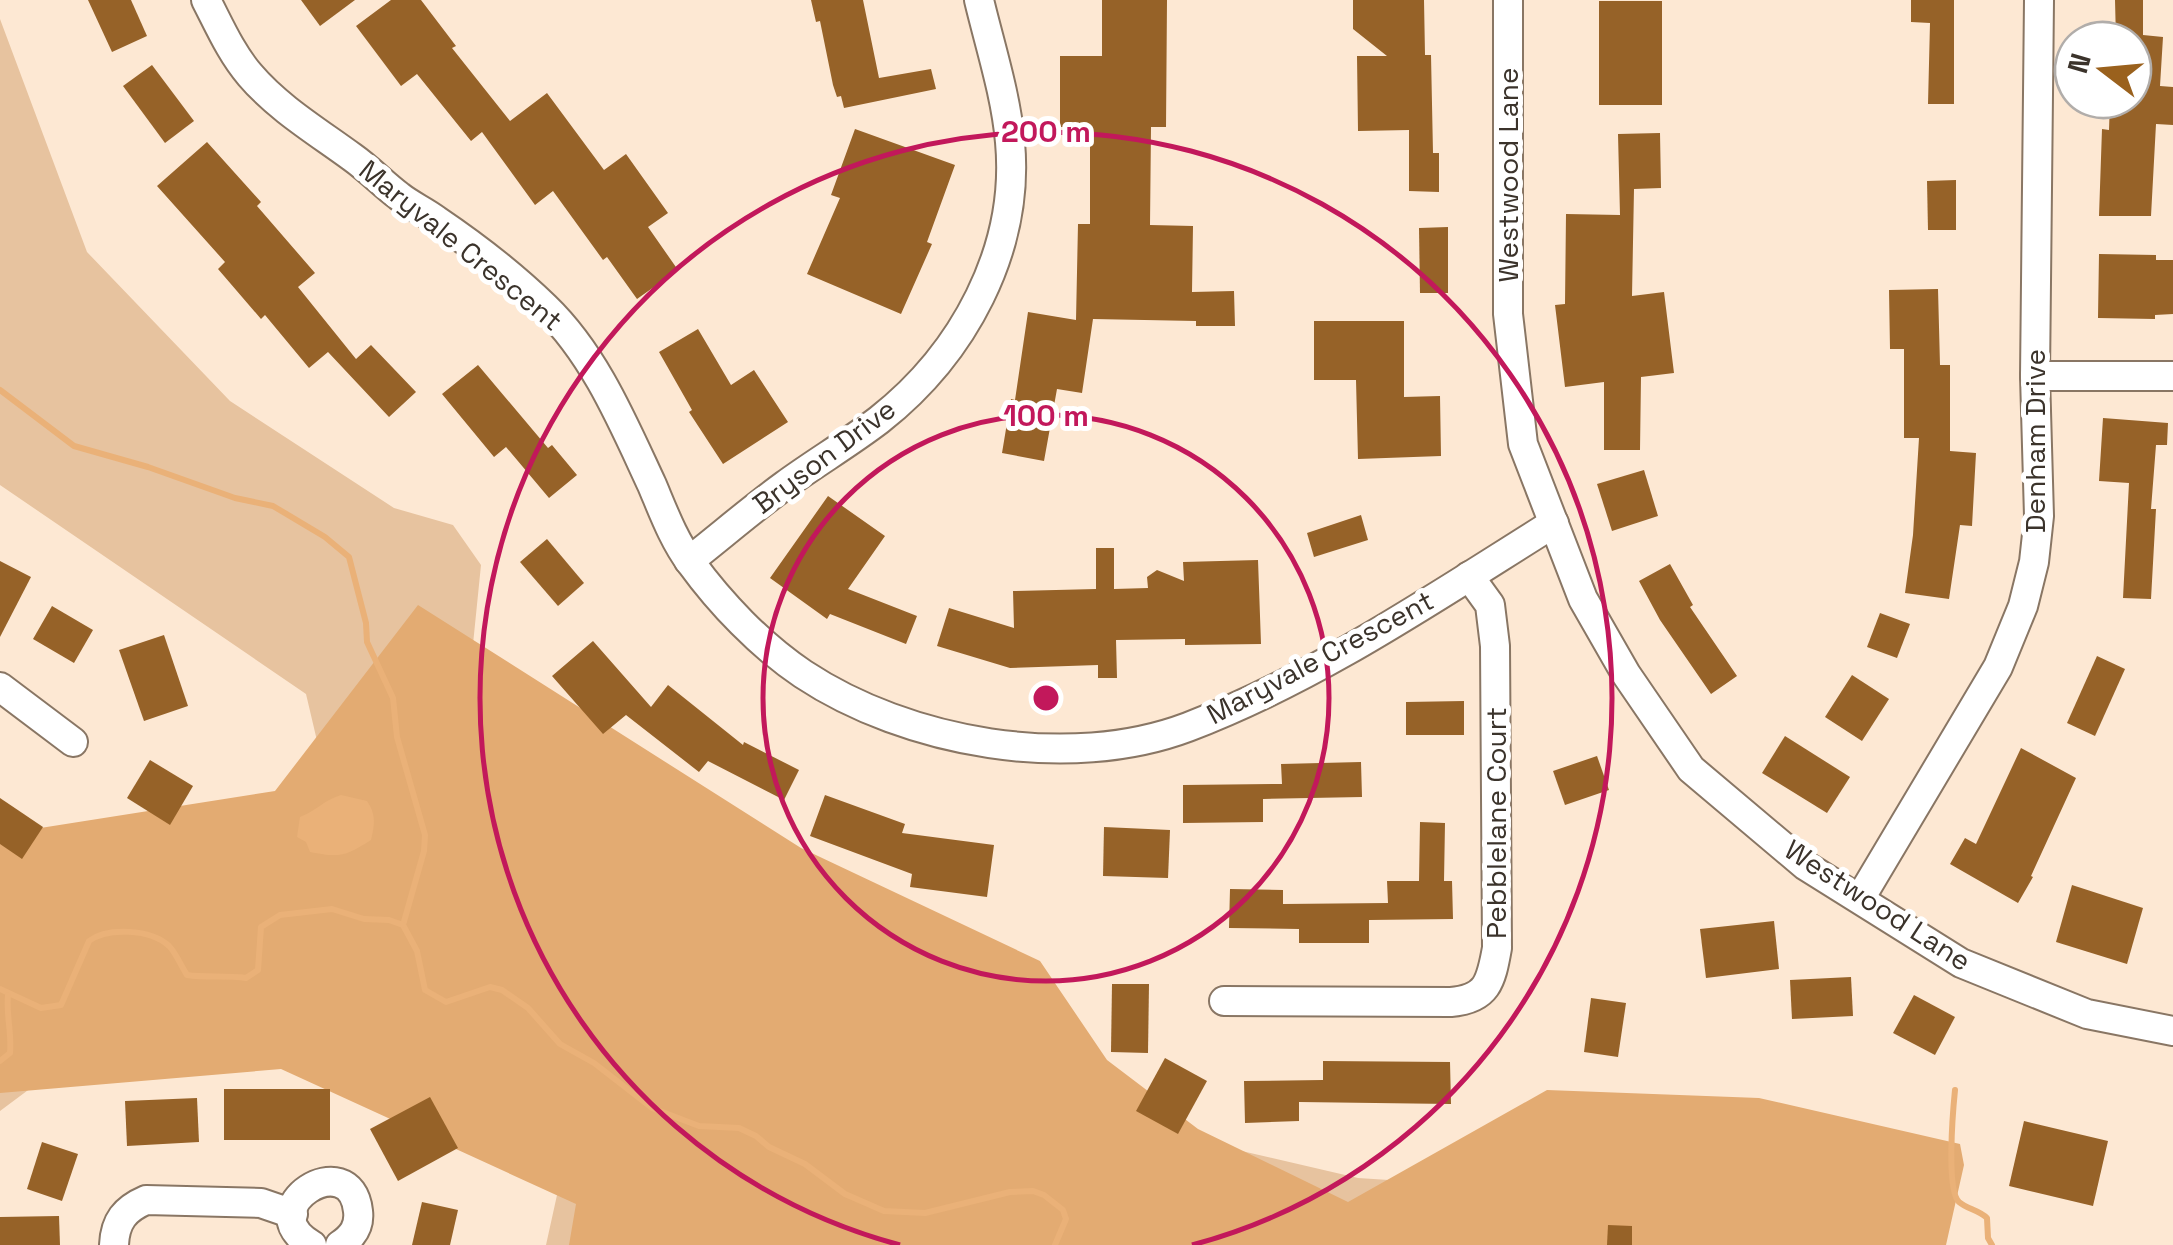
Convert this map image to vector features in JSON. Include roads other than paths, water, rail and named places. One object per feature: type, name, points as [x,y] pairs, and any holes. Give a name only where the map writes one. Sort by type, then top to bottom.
[{"type":"street","name":"Maryvale Crescent","points":[[206,0],[251,77],[312,128],[378,175],[398,196],[435,219],[545,306],[574,339],[626,429],[689,561],[758,636],[800,672],[845,698],[895,719],[955,737],[1028,748],[1140,741],[1186,728],[1289,680],[1554,523]]},
{"type":"street","name":"Bryson Drive","points":[[689,561],[783,486],[881,418],[972,316],[986,288],[1000,242],[1009,194],[1010,141],[979,0]]},
{"type":"street","name":"Westwood Lane","points":[[1508,0],[1508,314],[1522,444],[1583,598],[1626,674],[1691,770],[1806,866],[1960,963],[2087,1014],[2173,1031]]},
{"type":"street","name":"Denham Drive","points":[[1860,897],[1998,667],[2023,606],[2034,562],[2039,516],[2035,376],[2039,0]]},
{"type":"street","points":[[2035,376],[2173,376]]},
{"type":"street","name":"Pebblelane Court","points":[[1224,1000],[1451,1002],[1472,1000],[1485,989],[1497,948],[1496,646],[1490,605],[1470,576]]},
{"type":"street","points":[[0,688],[74,742]]},
{"type":"street","points":[[312,1245],[299,1235],[292,1214],[294,1204],[308,1187],[328,1182],[347,1190],[358,1208],[356,1229],[340,1245]]},
{"type":"street","points":[[114,1245],[119,1221],[129,1207],[146,1200],[261,1203],[292,1214]]},
{"type":"waterway","points":[[0,390],[74,446],[235,498],[273,506],[325,537],[349,557],[367,642],[393,698],[397,737],[425,835],[403,925],[417,951],[425,990],[446,1002],[490,987],[502,990],[528,1008],[560,1044],[594,1063],[652,1108],[699,1126],[739,1128],[805,1164],[845,1194],[884,1211],[925,1213],[1010,1192],[1033,1191],[1044,1195],[1063,1210],[1066,1219],[1055,1245]]},
{"type":"waterway","points":[[0,989],[41,1008],[61,1005],[89,941],[107,933],[141,933],[161,940],[172,949],[187,975],[246,978],[258,970],[261,927],[280,915],[332,909],[403,925]]},
{"type":"waterway","points":[[0,1061],[10,1053],[8,995]]},
{"type":"waterway","points":[[1955,1090],[1951,1149],[1955,1195],[1959,1202],[1987,1218],[1992,1245]]}]
